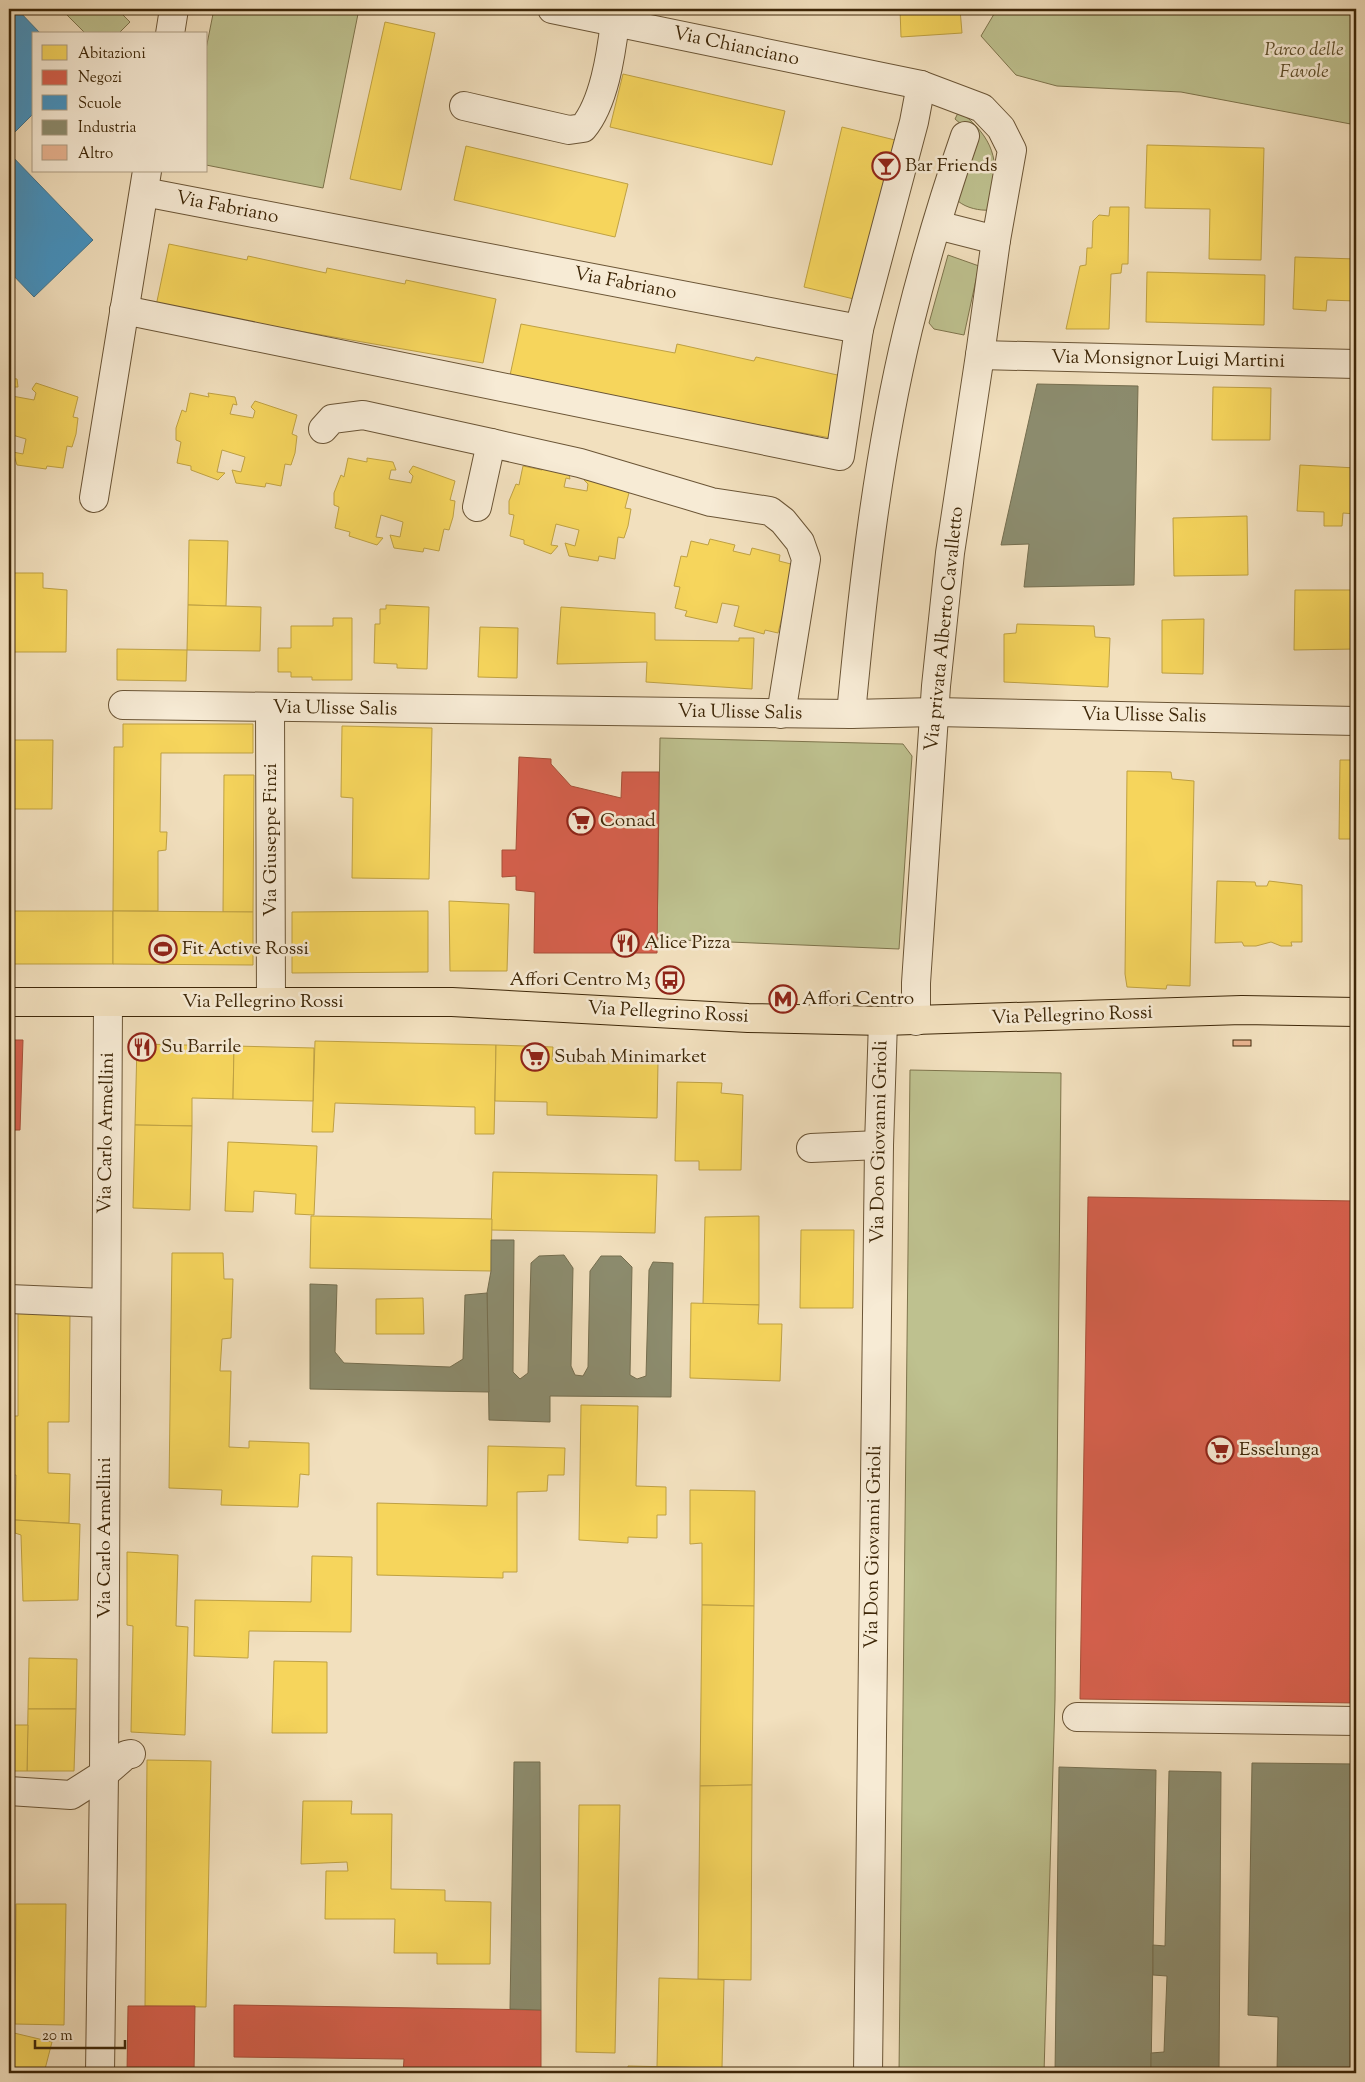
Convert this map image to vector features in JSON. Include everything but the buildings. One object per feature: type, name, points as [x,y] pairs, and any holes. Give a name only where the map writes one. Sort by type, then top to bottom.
[{"type":"main road","name":"Via Pellegrino Rossi","points":[[9,1002],[461,1002],[748,1018],[883,1021],[1222,1010],[1356,1012]]},
{"type":"street","points":[[170,32],[174,9]]},
{"type":"street","name":"Via Chianciano","points":[[552,9],[921,86]]},
{"type":"street","points":[[464,106],[570,130],[583,128],[595,111],[613,40],[615,22]]},
{"type":"street","points":[[124,310],[840,456],[859,329],[914,122],[921,86]]},
{"type":"street","name":"Via privata Alberto Cavalletto","points":[[916,1021],[916,984],[935,712],[950,553],[996,240],[1012,150],[1001,128],[982,108],[921,86]]},
{"type":"street","points":[[851,714],[869,551],[894,399],[908,330],[948,186],[965,136]]},
{"type":"street","name":"Via Fabriano","points":[[94,498],[145,182],[859,329]]},
{"type":"street","points":[[937,225],[996,240]]},
{"type":"street","name":"Via Monsignor Luigi Martini","points":[[980,355],[1356,364]]},
{"type":"street","points":[[323,429],[332,419],[364,415],[580,463],[711,502],[770,511],[783,521],[800,542],[806,559],[781,714]]},
{"type":"street","points":[[478,507],[492,443]]},
{"type":"street","name":"Via Ulisse Salis","points":[[123,705],[781,714],[935,712],[1356,721]]},
{"type":"street","name":"Via Giuseppe Finzi","points":[[270,708],[271,1001]]},
{"type":"street","name":"Via Carlo Armellini","points":[[100,2073],[104,1774],[108,1003]]},
{"type":"street","name":"Via Don Giovanni Grioli","points":[[868,2073],[879,1145],[883,1021]]},
{"type":"street","points":[[811,1148],[879,1145]]},
{"type":"street","points":[[9,1299],[105,1303]]},
{"type":"street","points":[[1077,1717],[1356,1721]]},
{"type":"street","points":[[9,1791],[71,1795],[104,1774],[126,1755],[131,1754]]},
{"type":"green space","points":[[61,9],[117,9],[130,22],[120,32],[84,32]]},
{"type":"green space","points":[[214,9],[359,9],[323,188],[208,165],[208,39]]},
{"type":"green space","name":"Parco delle Favole","points":[[997,9],[1356,9],[1356,125],[1181,92],[1057,86],[1016,75],[981,36]]},
{"type":"green space","points":[[958,113],[976,126],[990,146],[995,166],[995,176],[990,210],[965,206],[958,201],[962,125],[955,119]]},
{"type":"green space","points":[[948,255],[979,266],[964,335],[934,329],[929,323]]},
{"type":"green space","points":[[660,738],[903,744],[912,756],[899,949],[657,939]]},
{"type":"green space","points":[[910,1070],[1061,1073],[1055,1700],[1044,2073],[899,2073]]},
{"type":"place","name":"Bar Friends","points":[[886,166]]},
{"type":"place","name":"Conad","points":[[581,821]]},
{"type":"place","name":"Alice Pizza","points":[[625,943]]},
{"type":"place","name":"Fit Active Rossi","points":[[163,949]]},
{"type":"place","name":"Affori Centro M3","points":[[670,980]]},
{"type":"place","name":"Affori Centro","points":[[783,999]]},
{"type":"place","name":"Su Barrile","points":[[142,1047]]},
{"type":"place","name":"Subah Minimarket","points":[[535,1057]]},
{"type":"place","name":"Esselunga","points":[[1220,1450]]}]
